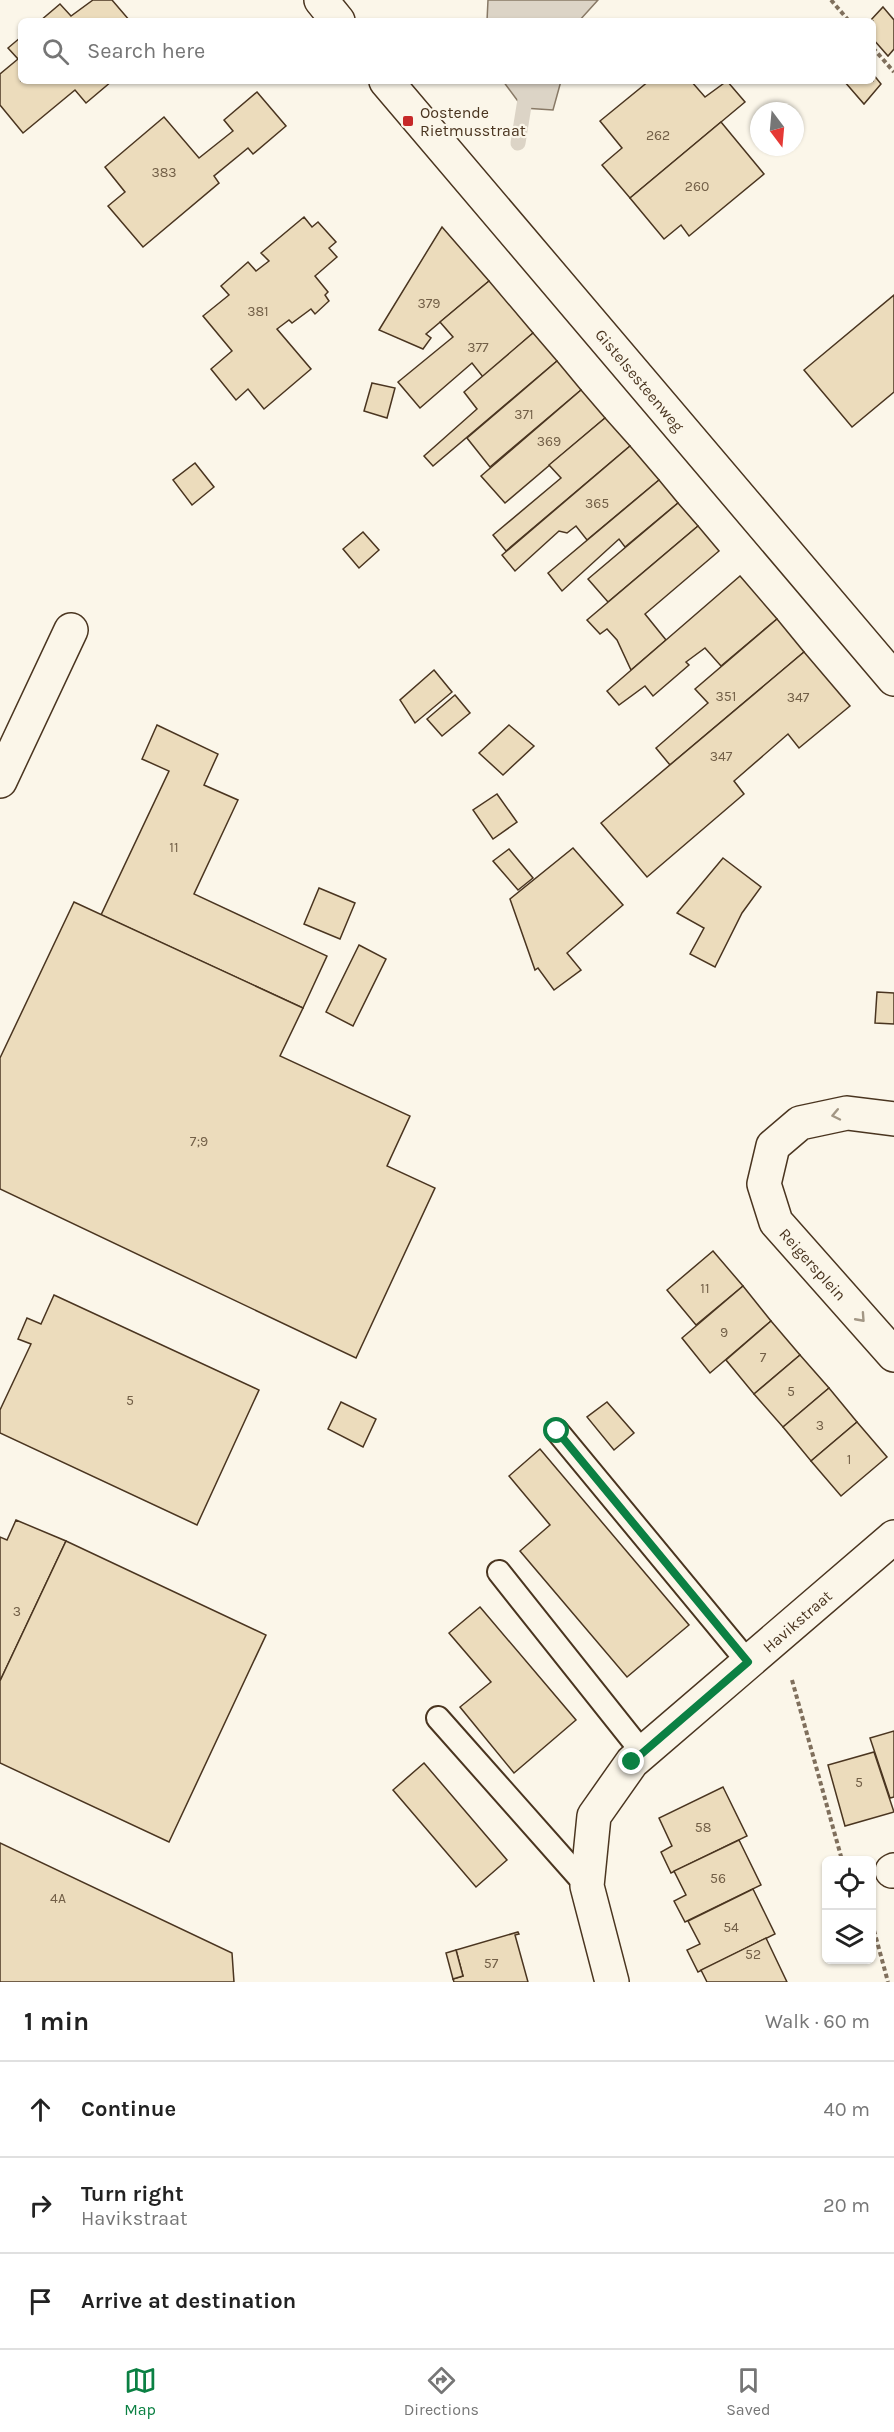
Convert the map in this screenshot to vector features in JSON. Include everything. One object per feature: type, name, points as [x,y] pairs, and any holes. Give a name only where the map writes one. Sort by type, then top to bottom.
[{"type":"street","points":[[321,0],[336,18]]},
{"type":"street","name":"Gistelsesteenweg","points":[[389,84],[894,679]]},
{"type":"street","points":[[0,781],[71,630]]},
{"type":"street","name":"Reigersplein","points":[[894,1119],[847,1113],[800,1123],[773,1146],[765,1184],[776,1222],[894,1355]]},
{"type":"street","name":"Havikstraat","points":[[612,1982],[587,1886],[594,1816],[632,1762],[894,1537]]},
{"type":"lane","points":[[557,1431],[748,1662]]},
{"type":"lane","points":[[499,1572],[643,1753]]},
{"type":"lane","points":[[438,1718],[587,1886]]},
{"type":"path","points":[[831,0],[846,18]]},
{"type":"path","points":[[876,51],[894,72]]},
{"type":"path","points":[[779,1635],[841,1856]]},
{"type":"path","points":[[876,1938],[888,1982]]},
{"type":"shaded area","points":[[488,0],[598,0],[582,18],[487,18]]},
{"type":"shaded area","points":[[505,84],[560,84],[553,110],[523,108]]},
{"type":"building","points":[[93,0],[112,0],[127,18],[44,18],[60,4],[71,16]]},
{"type":"building","points":[[883,7],[894,20],[894,49],[888,56],[876,42],[876,18],[873,18]]},
{"type":"building","points":[[18,40],[18,59],[8,48]]},
{"type":"building","points":[[18,59],[18,84],[108,84],[86,103],[75,90],[23,133],[0,105],[0,74]]},
{"type":"building","points":[[876,78],[881,84],[864,104],[847,84],[876,84]]},
{"type":"building","points":[[645,84],[694,84],[705,97],[723,84],[730,84],[745,102],[630,198],[602,165],[622,148],[600,121]]},
{"type":"building","points":[[257,92],[286,126],[253,154],[248,148],[214,176],[219,183],[143,247],[108,206],[125,192],[105,167],[164,117],[199,158],[233,131],[224,120]]},
{"type":"building","points":[[721,122],[764,174],[689,236],[681,225],[664,239],[630,198]]},
{"type":"building","points":[[304,217],[312,227],[318,222],[336,242],[329,248],[337,257],[315,276],[328,292],[325,295],[329,301],[315,314],[311,309],[292,323],[289,320],[277,329],[311,369],[264,409],[248,389],[236,400],[211,369],[232,351],[203,316],[229,295],[221,286],[248,262],[256,271],[269,261],[261,253]]},
{"type":"building","points":[[442,227],[489,281],[426,334],[431,338],[423,349],[379,330]]},
{"type":"building","points":[[489,281],[533,333],[483,377],[472,363],[420,408],[398,382],[453,337],[440,322]]},
{"type":"building","points":[[894,295],[894,392],[852,427],[804,370]]},
{"type":"building","points":[[533,333],[557,361],[433,466],[424,456],[477,409],[464,392]]},
{"type":"building","points":[[557,361],[581,390],[490,467],[467,438]]},
{"type":"building","points":[[372,383],[395,388],[387,418],[364,411]]},
{"type":"building","points":[[581,390],[605,418],[505,503],[481,476]]},
{"type":"building","points":[[605,418],[630,446],[506,551],[493,535],[561,478],[549,465]]},
{"type":"building","points":[[630,446],[659,480],[587,540],[576,526],[567,533],[559,531],[515,571],[502,555]]},
{"type":"building","points":[[195,463],[214,487],[192,505],[173,480]]},
{"type":"building","points":[[659,480],[678,503],[625,547],[619,539],[562,591],[548,573]]},
{"type":"building","points":[[678,503],[698,526],[608,602],[588,579]]},
{"type":"building","points":[[698,526],[719,551],[645,614],[666,640],[631,670],[617,640],[607,629],[600,634],[587,620]]},
{"type":"building","points":[[363,532],[379,550],[359,568],[343,549]]},
{"type":"building","points":[[740,576],[777,619],[721,666],[705,648],[686,662],[689,665],[653,696],[645,686],[619,705],[607,691]]},
{"type":"building","points":[[777,619],[804,652],[670,765],[656,748],[708,703],[695,689]]},
{"type":"building","points":[[804,652],[850,706],[799,748],[788,734],[734,781],[744,794],[647,877],[601,823]]},
{"type":"building","points":[[434,670],[452,692],[415,723],[400,700]]},
{"type":"building","points":[[455,695],[470,713],[442,736],[427,719]]},
{"type":"building","points":[[157,725],[218,754],[204,785],[238,800],[194,894],[327,956],[303,1008],[101,915],[169,771],[142,759]]},
{"type":"building","points":[[509,725],[534,746],[503,775],[479,753]]},
{"type":"building","points":[[497,794],[517,822],[493,839],[473,810]]},
{"type":"building","points":[[573,848],[623,905],[567,953],[581,970],[554,990],[538,968],[535,970],[510,899]]},
{"type":"building","points":[[509,849],[533,878],[518,890],[493,861]]},
{"type":"building","points":[[723,858],[761,887],[742,913],[715,967],[690,954],[704,928],[677,913]]},
{"type":"building","points":[[319,888],[355,903],[340,939],[304,924]]},
{"type":"building","points":[[74,902],[303,1008],[280,1056],[410,1116],[387,1166],[435,1188],[356,1358],[0,1189],[0,1058]]},
{"type":"building","points":[[359,945],[386,959],[353,1026],[326,1012]]},
{"type":"building","points":[[877,992],[894,993],[894,1024],[875,1023]]},
{"type":"building","points":[[713,1251],[743,1286],[696,1325],[667,1290]]},
{"type":"building","points":[[743,1286],[771,1321],[710,1373],[682,1338]]},
{"type":"building","points":[[54,1295],[259,1390],[197,1525],[0,1433],[0,1410],[31,1344],[18,1339],[27,1318],[41,1324]]},
{"type":"building","points":[[771,1321],[800,1355],[754,1394],[726,1360]]},
{"type":"building","points":[[800,1355],[829,1388],[783,1427],[754,1394]]},
{"type":"building","points":[[829,1388],[857,1422],[811,1461],[783,1427]]},
{"type":"building","points":[[341,1402],[376,1419],[363,1447],[328,1429]]},
{"type":"building","points":[[607,1402],[634,1433],[614,1450],[587,1417]]},
{"type":"building","points":[[857,1422],[887,1457],[841,1496],[811,1461]]},
{"type":"building","points":[[540,1449],[689,1625],[627,1677],[520,1551],[550,1525],[509,1476]]},
{"type":"building","points":[[16,1520],[66,1541],[0,1681],[0,1537],[7,1540]]},
{"type":"building","points":[[66,1541],[266,1635],[169,1842],[0,1763],[0,1681]]},
{"type":"building","points":[[480,1607],[576,1720],[514,1773],[460,1707],[491,1682],[449,1633]]},
{"type":"building","points":[[894,1731],[894,1797],[890,1798],[870,1738]]},
{"type":"building","points":[[874,1752],[894,1812],[845,1826],[828,1765]]},
{"type":"building","points":[[424,1763],[507,1860],[476,1887],[393,1790]]},
{"type":"building","points":[[723,1787],[747,1836],[671,1873],[661,1852],[672,1846],[659,1818]]},
{"type":"building","points":[[739,1840],[761,1885],[685,1922],[674,1901],[686,1895],[674,1871]]},
{"type":"building","points":[[0,1843],[232,1953],[234,1982],[0,1982]]},
{"type":"building","points":[[753,1889],[775,1934],[698,1972],[687,1950],[700,1944],[688,1921]]},
{"type":"building","points":[[518,1932],[519,1934],[515,1935],[528,1982],[454,1982],[453,1979],[463,1976],[456,1950]]},
{"type":"building","points":[[766,1938],[787,1982],[707,1982],[701,1970]]},
{"type":"building","points":[[456,1950],[463,1976],[453,1979],[446,1953]]},
{"type":"waterway","points":[[518,143],[528,84]]},
{"type":"place","name":"Oostende Rietmusstraat","points":[[408,121]]},
{"type":"route","points":[[557,1431],[748,1662],[632,1762]]}]
